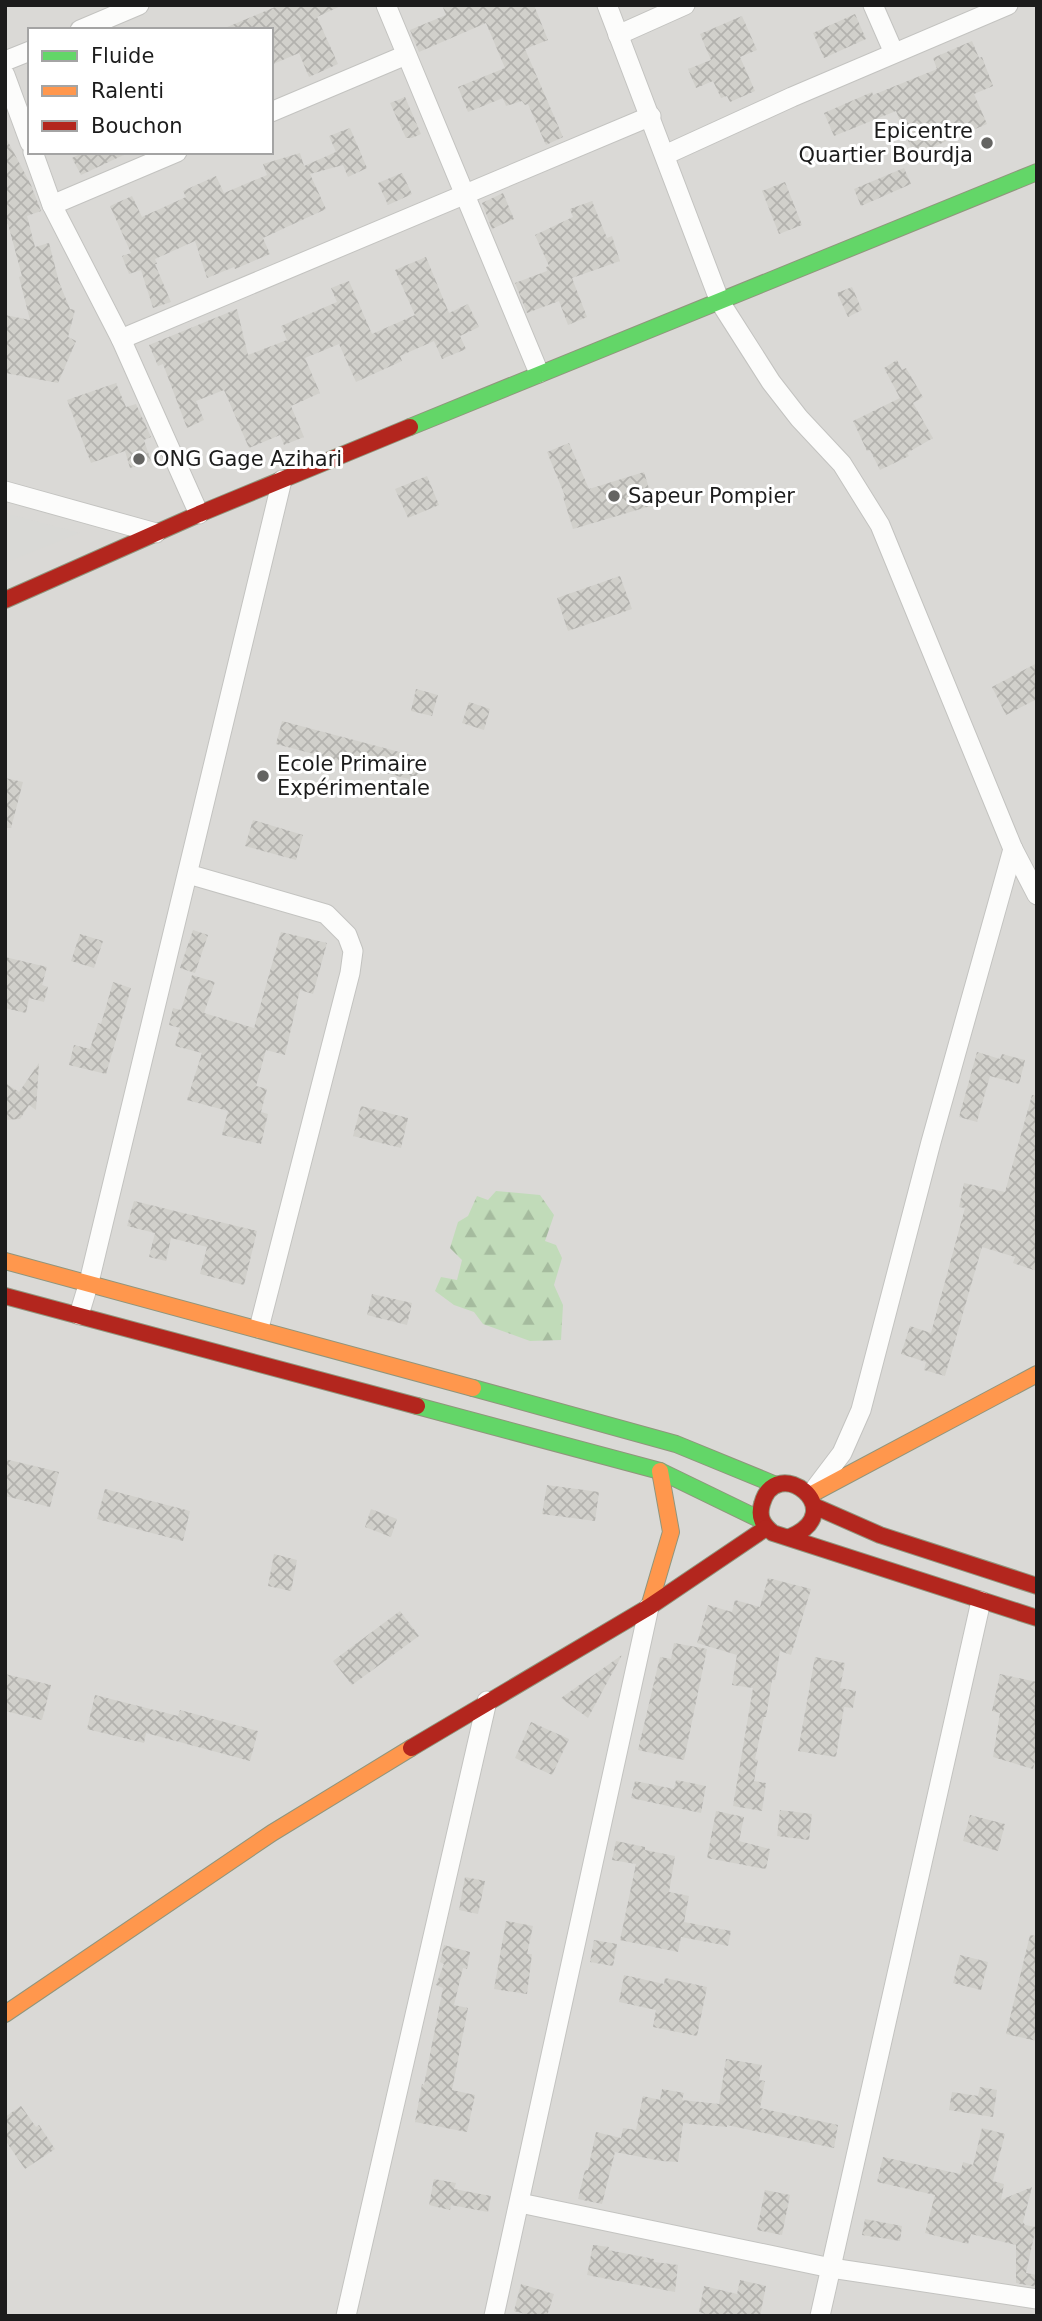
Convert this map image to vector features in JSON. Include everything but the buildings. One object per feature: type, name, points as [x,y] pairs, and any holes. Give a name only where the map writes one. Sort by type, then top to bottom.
[{"type":"street","points":[[85,28],[139,5]]},
{"type":"street","points":[[386,5],[538,373]]},
{"type":"street","points":[[607,5],[720,302],[771,382],[799,418],[842,464],[880,525],[1013,849],[1037,895]]},
{"type":"street","points":[[618,35],[685,5]]},
{"type":"street","points":[[873,5],[894,53]]},
{"type":"street","points":[[665,155],[1008,5]]},
{"type":"street","points":[[5,61],[28,52]]},
{"type":"street","points":[[273,111],[406,55]]},
{"type":"street","points":[[5,75],[28,138]]},
{"type":"street","points":[[121,339],[650,116]]},
{"type":"street","points":[[34,154],[52,205],[121,339],[199,514]]},
{"type":"street","points":[[52,205],[172,154]]},
{"type":"street","points":[[5,600],[199,514],[538,373],[720,302],[1037,172]]},
{"type":"street","points":[[79,1315],[282,480]]},
{"type":"street","points":[[5,491],[156,533]]},
{"type":"street","points":[[5,1296],[660,1471],[764,1524],[781,1537],[801,1534],[809,1527],[814,1517],[812,1501],[842,1453],[862,1410],[931,1142],[1013,849]]},
{"type":"street","points":[[188,874],[326,914],[347,935],[353,951],[350,973],[259,1328]]},
{"type":"street","points":[[5,1261],[644,1434],[676,1444],[776,1485]]},
{"type":"street","points":[[812,1501],[1037,1374]]},
{"type":"street","points":[[494,2316],[649,1607],[671,1532],[660,1471]]},
{"type":"street","points":[[764,1524],[761,1503],[769,1489],[786,1483],[795,1484],[803,1489],[812,1501],[880,1535],[1037,1586]]},
{"type":"street","points":[[5,2014],[272,1833],[487,1701],[649,1607],[764,1524]]},
{"type":"street","points":[[790,1537],[1037,1618]]},
{"type":"street","points":[[820,2316],[981,1601]]},
{"type":"street","points":[[346,2316],[487,1701]]},
{"type":"street","points":[[520,2203],[831,2268],[1037,2299]]},
{"type":"shaded area","points":[[5,5],[1037,5],[1037,2316],[5,2316]]},
{"type":"shaded area","points":[[5,513],[80,533],[5,563]]},
{"type":"green space","points":[[496,1191],[540,1195],[554,1215],[545,1241],[556,1245],[562,1258],[554,1285],[563,1305],[561,1340],[530,1341],[483,1324],[474,1312],[454,1305],[435,1291],[441,1277],[457,1280],[462,1260],[450,1248],[458,1222],[468,1216],[477,1196],[488,1200]]},
{"type":"traffic: fast","points":[[410,427],[1037,172]]},
{"type":"traffic: fast","points":[[473,1388],[676,1444],[776,1485]]},
{"type":"traffic: fast","points":[[417,1406],[660,1471],[761,1520]]},
{"type":"traffic: slow","points":[[5,1261],[473,1388]]},
{"type":"traffic: slow","points":[[810,1495],[1037,1374]]},
{"type":"traffic: slow","points":[[649,1607],[671,1532],[660,1471]]},
{"type":"traffic: slow","points":[[5,2014],[272,1833],[411,1748]]},
{"type":"traffic: jam","points":[[5,600],[199,514],[410,427]]},
{"type":"traffic: jam","points":[[5,1296],[417,1406]]},
{"type":"traffic: jam","points":[[790,1537],[807,1526],[814,1514],[812,1501],[804,1491],[793,1485],[781,1484],[770,1489],[761,1509],[762,1520],[773,1533],[1037,1618]]},
{"type":"traffic: jam","points":[[814,1506],[880,1535],[1037,1586]]},
{"type":"traffic: jam","points":[[411,1748],[649,1607],[766,1528]]},
{"type":"place","name":"Epicentre Quartier Bourdja","points":[[987,143]]},
{"type":"place","name":"ONG Gage Azihari","points":[[139,459]]},
{"type":"place","name":"Sapeur Pompier","points":[[614,496]]},
{"type":"place","name":"Ecole Primaire Expérimentale","points":[[263,776]]}]
